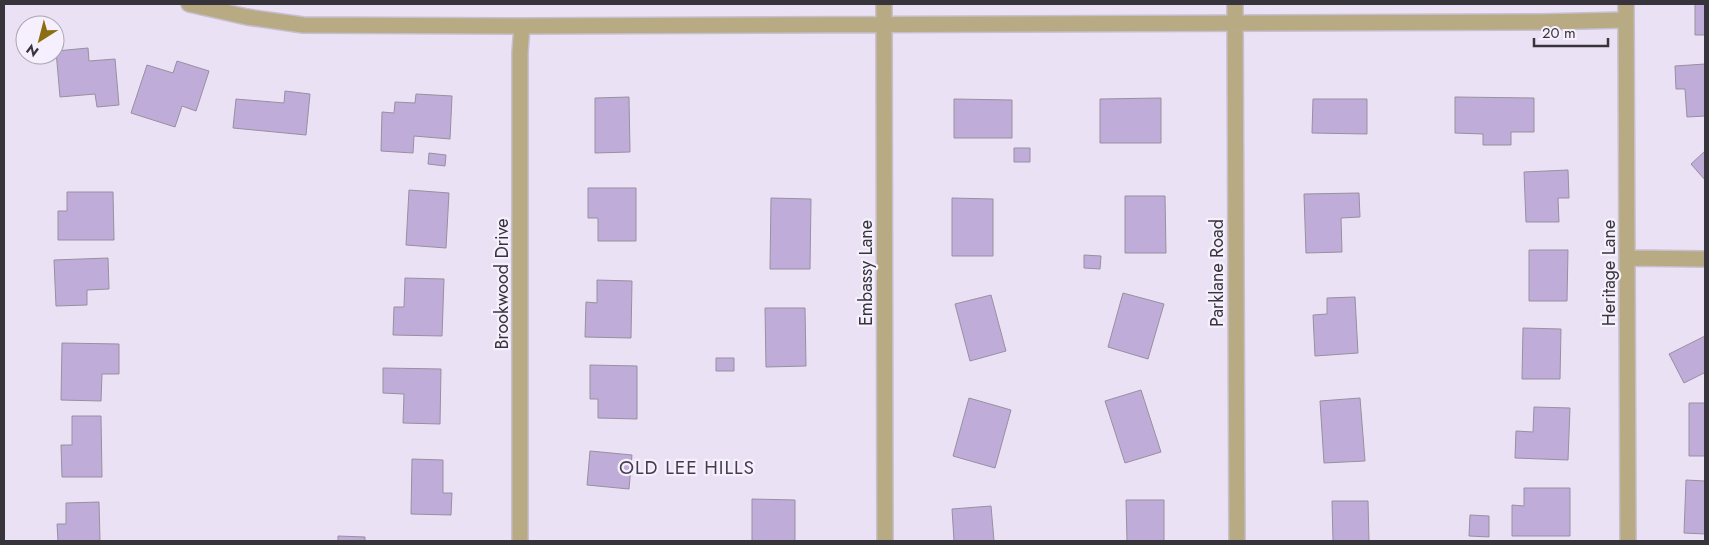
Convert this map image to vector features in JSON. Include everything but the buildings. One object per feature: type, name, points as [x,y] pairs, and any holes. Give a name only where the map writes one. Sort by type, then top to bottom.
[{"type":"street","points":[[190,4],[246,17],[303,25],[522,26],[1540,22],[1626,20]]},
{"type":"street","name":"Embassy Lane","points":[[884,4],[885,541]]},
{"type":"street","name":"Parklane Road","points":[[1235,4],[1238,541]]},
{"type":"street","name":"Heritage Lane","points":[[1626,4],[1628,541]]},
{"type":"street","name":"Brookwood Drive","points":[[520,541],[520,52],[522,26]]},
{"type":"street","points":[[1628,258],[1705,259]]},
{"type":"district","name":"OLD LEE HILLS","points":[[687,467]]}]
